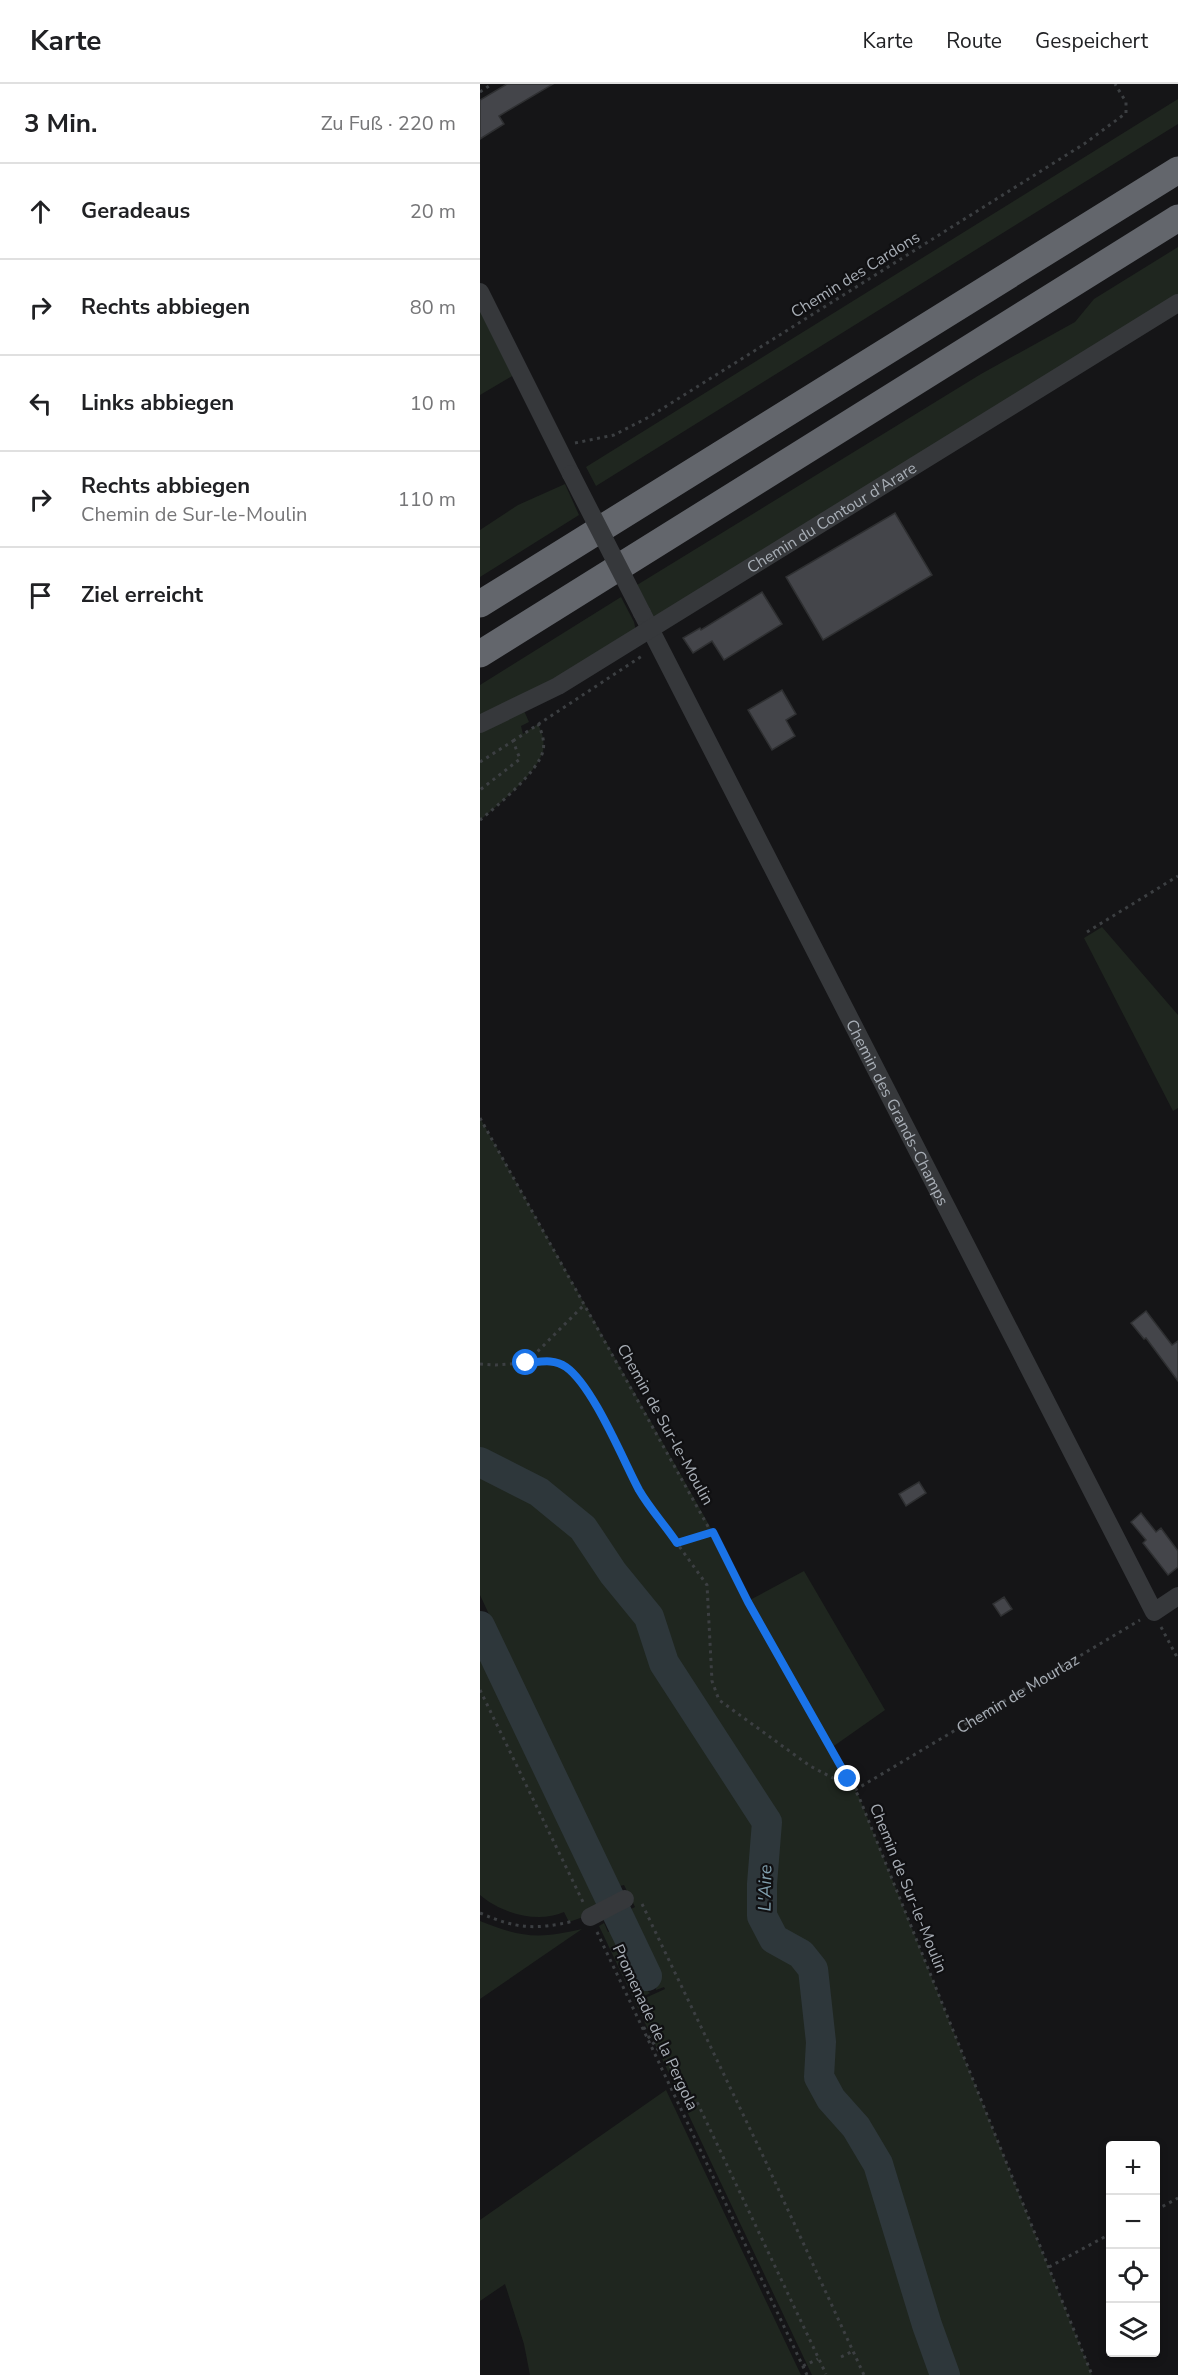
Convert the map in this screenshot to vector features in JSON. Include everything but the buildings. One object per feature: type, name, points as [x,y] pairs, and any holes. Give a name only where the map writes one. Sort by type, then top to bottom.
[{"type":"highway","points":[[480,604],[1178,170]]},
{"type":"highway","points":[[480,654],[1178,218]]},
{"type":"street","points":[[480,292],[487,324]]},
{"type":"street","name":"Chemin du Contour d'Arare","points":[[480,724],[655,638],[1178,303]]},
{"type":"street","name":"Chemin des Grands-Champs","points":[[487,324],[571,474],[1154,1612]]},
{"type":"street","points":[[1154,1612],[1178,1596]]},
{"type":"street","points":[[595,1914],[625,1899]]},
{"type":"path","points":[[480,92],[492,84]]},
{"type":"path","name":"Chemin des Cardons","points":[[589,441],[614,435],[649,417],[1074,151],[1126,113],[1126,102],[1115,84]]},
{"type":"path","points":[[480,762],[538,724],[655,638]]},
{"type":"path","points":[[480,820],[535,767],[543,744],[538,724]]},
{"type":"path","points":[[480,790],[520,759],[513,741]]},
{"type":"path","points":[[1087,933],[1178,876]]},
{"type":"path","name":"Chemin de Sur-le-Moulin","points":[[480,1118],[713,1532],[748,1602],[855,1790],[1092,2375]]},
{"type":"path","points":[[526,1363],[585,1304]]},
{"type":"path","points":[[480,1364],[549,1361],[570,1371],[593,1402],[648,1503],[707,1585],[712,1681],[719,1700],[810,1766],[833,1778],[848,1779]]},
{"type":"path","points":[[677,1543],[713,1532]]},
{"type":"path","points":[[1154,1612],[1178,1659]]},
{"type":"path","name":"Chemin de Mourlaz","points":[[855,1790],[1154,1612]]},
{"type":"path","name":"Promenade de la Pergola","points":[[480,1690],[595,1914],[643,2029],[807,2375]]},
{"type":"path","points":[[625,1899],[637,1892],[764,2157],[864,2375]]},
{"type":"path","points":[[480,1913],[509,1924],[534,1928],[595,1914]]},
{"type":"path","points":[[655,2023],[643,2029],[698,2104],[826,2374]]},
{"type":"path","points":[[1160,2207],[1178,2198]]},
{"type":"path","points":[[1049,2267],[1106,2236]]},
{"type":"path","points":[[841,2356],[853,2351]]},
{"type":"path","points":[[803,2366],[818,2359]]},
{"type":"shaded area","points":[[1178,99],[1178,124],[596,486],[586,467]]},
{"type":"shaded area","points":[[1178,247],[1178,296],[654,617],[637,585],[981,374],[1075,322],[1094,299]]},
{"type":"shaded area","points":[[480,305],[514,375],[480,395]]},
{"type":"shaded area","points":[[565,484],[579,515],[480,577],[480,530],[518,505]]},
{"type":"shaded area","points":[[621,597],[634,622],[636,631],[575,668],[480,717],[480,685]]},
{"type":"shaded area","points":[[521,704],[529,722],[521,726],[523,734],[538,724],[543,737],[543,751],[540,759],[525,778],[480,820],[480,724]]},
{"type":"shaded area","points":[[1102,927],[1178,1015],[1178,1108],[1173,1111],[1084,938]]},
{"type":"shaded area","points":[[480,1118],[713,1532],[748,1601],[804,1571],[885,1710],[831,1748],[859,1797],[1092,2375],[812,2375],[599,1926],[604,1923],[608,1932],[614,1929],[639,1984],[650,1993],[643,1999],[665,1989],[664,1987],[656,1990],[657,1975],[629,1922],[636,1919],[631,1909],[635,1907],[624,1885],[616,1887],[480,1595]]},
{"type":"shaded area","points":[[480,1659],[600,1911],[569,1922],[564,1912],[531,1917],[498,1907],[480,1895]]},
{"type":"shaded area","points":[[480,1921],[508,1931],[531,1935],[582,1929],[480,1999]]},
{"type":"shaded area","points":[[666,2090],[801,2375],[530,2375],[524,2344],[505,2284],[480,2301],[480,2220]]},
{"type":"waterway","name":"L'Aire","points":[[480,1462],[539,1492],[583,1528],[613,1573],[649,1617],[664,1663],[767,1822],[762,1916],[774,1939],[801,1954],[813,1969],[821,2042],[819,2077],[831,2099],[856,2127],[878,2164],[927,2325],[945,2375]]},
{"type":"waterway","points":[[480,1626],[647,1976]]},
{"type":"route","points":[[526,1363],[549,1361],[564,1366],[570,1371],[593,1402],[618,1445],[639,1490],[677,1543],[713,1532],[748,1602],[848,1779]]}]
